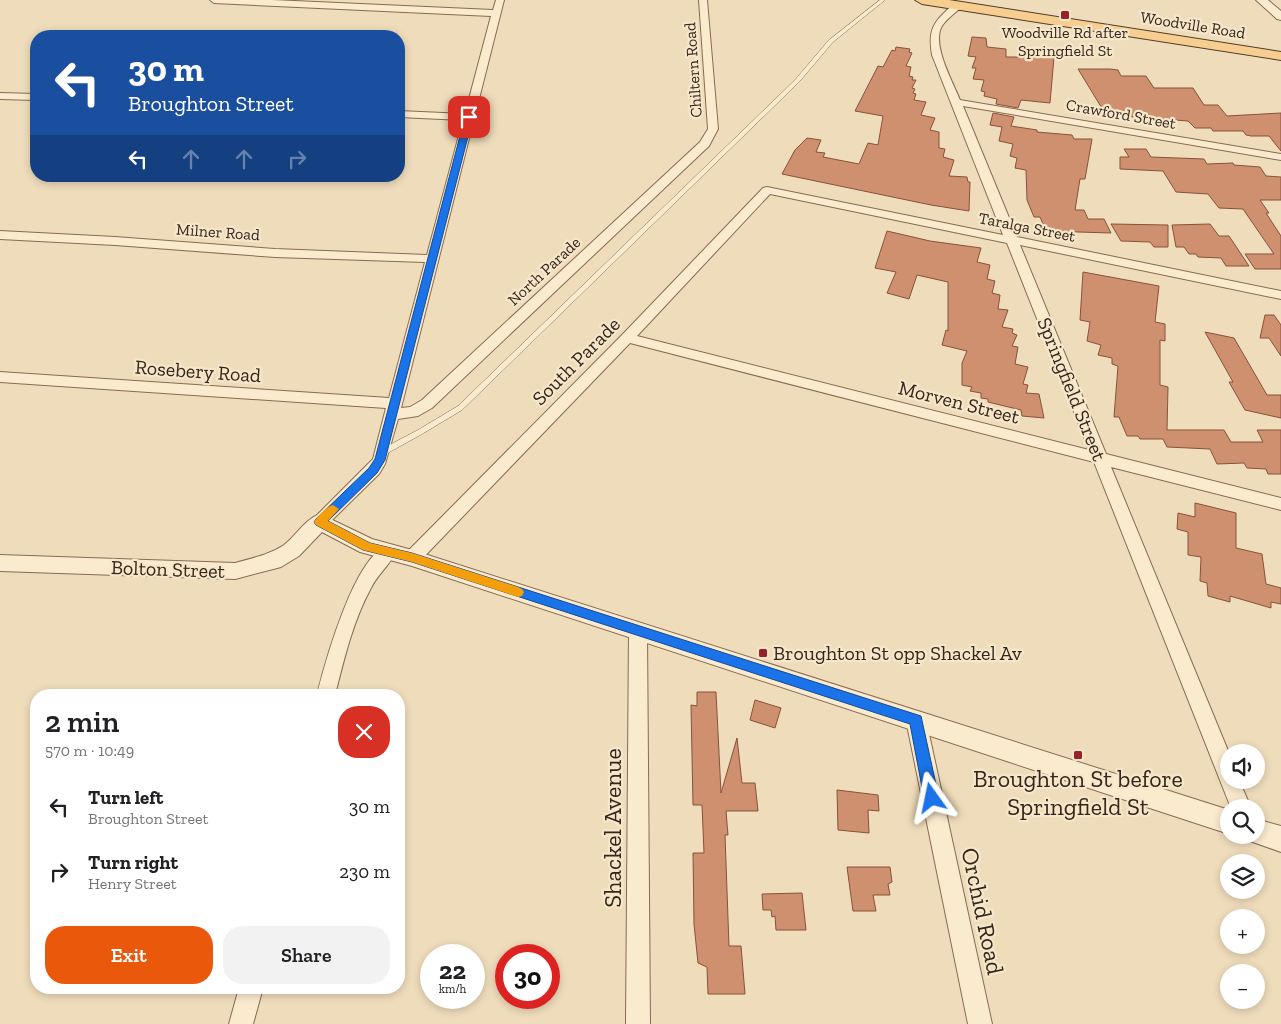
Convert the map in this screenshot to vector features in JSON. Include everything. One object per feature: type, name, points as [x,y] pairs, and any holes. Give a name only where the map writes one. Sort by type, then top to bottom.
[{"type":"main road","name":"Woodville Road","points":[[922,0],[958,3],[1281,49]]},
{"type":"main road","name":"Woodville Road","points":[[958,3],[1281,56]]},
{"type":"street","points":[[214,0],[496,13]]},
{"type":"street","points":[[500,0],[380,460],[373,470],[320,522],[377,550],[412,558],[1220,819]]},
{"type":"street","name":"Chiltern Road","points":[[703,0],[713,129],[710,137]]},
{"type":"street","points":[[1261,0],[1280,15]]},
{"type":"street","name":"Springfield Street","points":[[958,3],[934,28],[933,34],[937,55],[1220,757]]},
{"type":"street","points":[[0,96],[30,97]]},
{"type":"street","name":"Crawford Street","points":[[956,102],[1281,157]]},
{"type":"street","points":[[405,114],[469,117]]},
{"type":"street","name":"North Parade","points":[[393,409],[412,412],[426,404],[700,149],[710,137]]},
{"type":"street","name":"Taralga Street","points":[[767,190],[1281,295]]},
{"type":"street","name":"South Parade","points":[[412,558],[627,338],[767,190]]},
{"type":"street","name":"Milner Road","points":[[0,235],[116,241],[275,253],[433,259]]},
{"type":"street","name":"Morven Street","points":[[627,338],[1281,504]]},
{"type":"street","name":"Rosebery Road","points":[[0,377],[393,409]]},
{"type":"street","name":"Bolton Street","points":[[0,563],[235,571],[274,561],[292,550],[320,522]]},
{"type":"street","points":[[328,689],[336,655],[349,618],[377,550]]},
{"type":"street","name":"Shackel Avenue","points":[[638,632],[638,1024]]},
{"type":"street","name":"Orchid Road","points":[[916,720],[980,1024]]},
{"type":"street","points":[[1265,834],[1281,839]]},
{"type":"street","points":[[241,1024],[248,994]]},
{"type":"lane","points":[[382,452],[460,408],[797,81],[831,41],[883,0]]},
{"type":"building","points":[[972,37],[986,38],[987,47],[1006,49],[1006,57],[1054,57],[1050,103],[1021,100],[1018,108],[996,104],[997,99],[984,96],[985,92],[981,91],[984,80],[973,79],[976,68],[972,68],[976,57],[968,56]]},
{"type":"building","points":[[896,47],[910,49],[909,52],[912,53],[906,66],[911,67],[909,76],[913,77],[912,80],[916,80],[912,88],[915,89],[913,93],[916,94],[914,100],[926,102],[921,115],[935,118],[930,130],[939,132],[939,148],[945,149],[943,157],[954,160],[949,176],[967,177],[968,182],[970,182],[969,211],[782,174],[795,150],[807,138],[821,140],[816,152],[825,153],[823,157],[859,164],[868,143],[878,145],[883,116],[855,111],[878,66],[883,67],[892,50],[895,51]]},
{"type":"building","points":[[1078,69],[1110,69],[1118,70],[1121,76],[1146,76],[1154,88],[1193,88],[1204,105],[1218,105],[1227,116],[1281,113],[1281,151],[1269,136],[1251,136],[1246,135],[1243,131],[1213,131],[1211,128],[1195,128],[1188,121],[1133,117],[1103,110]]},
{"type":"building","points":[[993,113],[1014,117],[1011,126],[1037,130],[1037,132],[1072,135],[1074,139],[1092,139],[1085,179],[1080,179],[1075,210],[1084,210],[1088,219],[1104,219],[1111,233],[1046,231],[1040,217],[1034,217],[1027,200],[1026,170],[1015,168],[1017,158],[1010,156],[1013,144],[999,141],[1002,127],[990,125]]},
{"type":"building","points":[[1124,149],[1146,149],[1151,157],[1204,159],[1207,164],[1233,163],[1234,165],[1260,167],[1266,176],[1281,177],[1281,200],[1260,200],[1281,236],[1281,269],[1255,269],[1245,254],[1274,254],[1243,209],[1219,208],[1208,194],[1176,192],[1163,171],[1120,169],[1120,157],[1129,157]]},
{"type":"building","points":[[1111,224],[1168,225],[1168,247],[1154,247],[1150,242],[1121,241]]},
{"type":"building","points":[[1210,224],[1219,236],[1229,236],[1249,266],[1226,266],[1221,258],[1198,257],[1196,254],[1189,254],[1184,247],[1176,247],[1172,225]]},
{"type":"building","points":[[887,231],[930,241],[981,248],[977,262],[990,265],[987,279],[995,281],[992,293],[1000,295],[998,309],[1008,310],[1002,327],[1013,329],[1012,333],[1017,335],[1012,346],[1018,347],[1015,364],[1028,367],[1023,384],[1028,385],[1026,393],[1039,394],[1044,418],[1022,416],[1021,410],[988,402],[988,399],[981,398],[981,393],[970,391],[972,387],[962,385],[962,363],[967,351],[942,345],[946,330],[948,331],[948,282],[917,275],[909,299],[887,293],[896,272],[875,268]]},
{"type":"building","points":[[1083,272],[1159,286],[1155,322],[1165,324],[1165,341],[1160,340],[1160,385],[1168,387],[1167,430],[1224,430],[1231,442],[1263,442],[1257,430],[1281,430],[1281,474],[1268,474],[1266,469],[1247,468],[1244,463],[1217,464],[1210,449],[1167,447],[1163,439],[1140,439],[1138,436],[1127,436],[1119,417],[1114,417],[1118,366],[1112,364],[1112,358],[1098,355],[1101,345],[1087,341],[1090,322],[1080,320]]},
{"type":"building","points":[[1265,315],[1274,315],[1281,325],[1281,356],[1269,338],[1260,338]]},
{"type":"building","points":[[1205,332],[1234,338],[1267,395],[1281,395],[1281,418],[1245,410],[1229,382],[1233,382]]},
{"type":"building","points":[[1195,503],[1236,513],[1236,548],[1262,554],[1266,584],[1281,588],[1281,604],[1271,602],[1271,608],[1230,596],[1230,602],[1208,596],[1207,583],[1200,581],[1201,557],[1188,555],[1188,532],[1177,529],[1178,513],[1195,517]]},
{"type":"building","points":[[697,692],[716,692],[721,793],[737,738],[742,783],[755,783],[758,811],[726,811],[728,835],[725,835],[729,946],[741,946],[745,994],[708,994],[707,967],[698,963],[694,924],[693,853],[704,853],[702,805],[693,805],[691,705],[697,706]]},
{"type":"building","points":[[755,700],[781,708],[775,728],[750,720]]},
{"type":"building","points":[[837,790],[878,795],[879,811],[868,810],[869,833],[838,830]]},
{"type":"building","points":[[847,867],[890,867],[892,882],[888,884],[890,895],[873,895],[876,911],[853,911]]},
{"type":"building","points":[[802,893],[806,930],[776,930],[775,916],[772,917],[771,910],[763,910],[762,894]]},
{"type":"slow traffic","points":[[333,509],[320,522],[368,546],[518,592]]},
{"type":"place","name":"Woodville Rd after Springfield St","points":[[1065,15]]},
{"type":"place","name":"Broughton St opp Shackel Av","points":[[763,653]]},
{"type":"place","name":"Broughton St before Springfield St","points":[[1078,755]]},
{"type":"route","points":[[469,117],[380,460],[373,470],[320,522],[368,546],[387,553],[412,558],[916,720],[932,798]]}]
